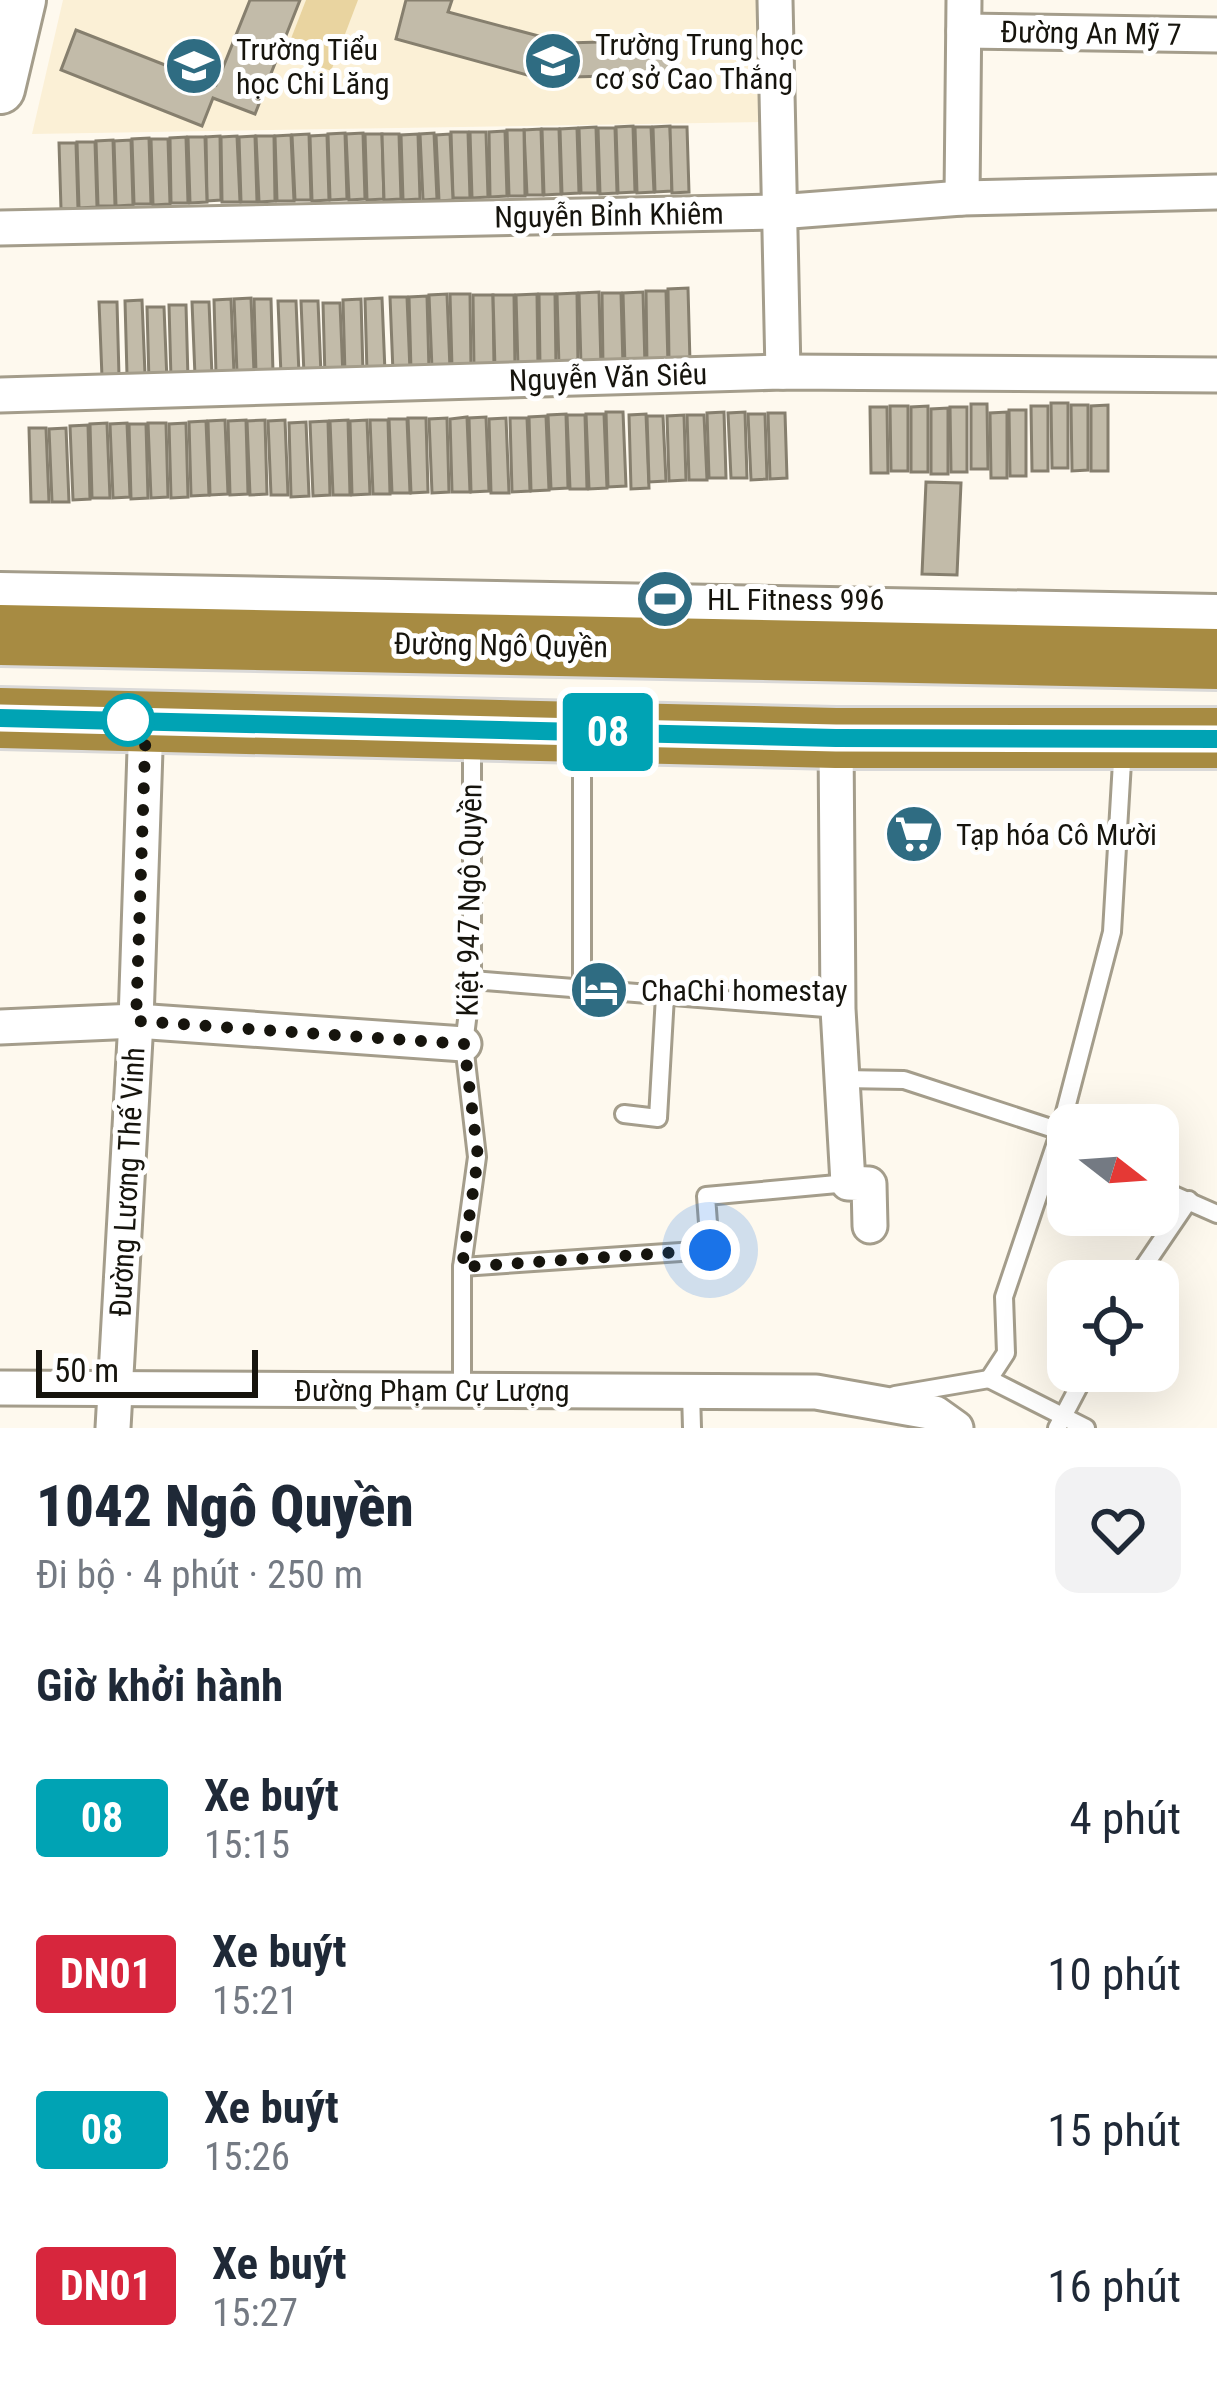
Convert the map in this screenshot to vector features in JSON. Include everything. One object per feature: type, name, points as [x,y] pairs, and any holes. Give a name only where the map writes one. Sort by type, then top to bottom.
[{"type":"highway","name":"Đường Ngô Quyền","points":[[0,635],[1215,624]]},
{"type":"highway","points":[[0,718],[146,731],[836,747],[1123,749],[1217,739]]},
{"type":"street","points":[[0,89],[21,0]]},
{"type":"street","points":[[775,0],[783,372]]},
{"type":"street","points":[[962,198],[964,16]]},
{"type":"street","name":"Đường An Mỹ 7","points":[[964,16],[1217,35]]},
{"type":"street","name":"Nguyễn Bỉnh Khiêm","points":[[0,228],[778,212],[962,198],[1217,192]]},
{"type":"street","name":"Nguyễn Văn Siêu","points":[[0,395],[783,372],[1217,375]]},
{"type":"street","points":[[0,597],[1215,624]]},
{"type":"street","points":[[0,740],[146,731],[472,748],[836,747],[840,1078],[848,1183],[869,1184],[870,1226]]},
{"type":"street","name":"Đường Lương Thế Vinh","points":[[112,1428],[136,1021],[146,731]]},
{"type":"street","points":[[1123,749],[1217,762]]},
{"type":"street","points":[[0,1027],[136,1021],[464,1044]]},
{"type":"street","name":"Đường Phạm Cự Lượng","points":[[0,1388],[816,1392],[935,1413],[956,1428]]},
{"type":"lane","name":"Kiệt 947 Ngô Quyền","points":[[461,1390],[462,1267],[478,1157],[464,1044],[472,980],[472,748]]},
{"type":"lane","points":[[1071,1104],[1112,932],[1123,749]]},
{"type":"lane","points":[[582,750],[583,989]]},
{"type":"lane","points":[[472,980],[838,1009]]},
{"type":"lane","points":[[624,1114],[658,1118],[665,995]]},
{"type":"lane","points":[[840,1078],[904,1081],[1047,1138]]},
{"type":"lane","points":[[1047,1182],[1004,1297],[1006,1353],[989,1379],[1061,1421],[1086,1428]]},
{"type":"lane","points":[[462,1267],[710,1250],[706,1196],[848,1183]]},
{"type":"lane","points":[[1179,1195],[1217,1214]]},
{"type":"lane","points":[[1148,1260],[1189,1199]]},
{"type":"lane","name":"Đường Phạm Cự Lượng","points":[[863,1401],[989,1379]]},
{"type":"lane","points":[[691,1391],[692,1428]]},
{"type":"lane","points":[[1061,1421],[1076,1392]]},
{"type":"shaded area","points":[[63,0],[762,0],[763,122],[32,134]]},
{"type":"shaded area","points":[[306,0],[358,0],[331,71],[285,54]]},
{"type":"building","points":[[250,0],[300,0],[255,114],[213,98],[202,126],[61,70],[76,30],[216,85]]},
{"type":"building","points":[[406,0],[452,0],[448,12],[565,43],[675,40],[676,74],[538,78],[396,39]]},
{"type":"building","points":[[633,126],[635,192],[618,193],[616,127]]},
{"type":"building","points":[[670,126],[672,191],[655,192],[653,127]]},
{"type":"building","points":[[596,127],[598,193],[581,193],[579,128]]},
{"type":"building","points":[[635,127],[651,127],[654,192],[637,193]]},
{"type":"building","points":[[670,127],[687,127],[689,192],[672,193]]},
{"type":"building","points":[[577,128],[579,193],[562,194],[560,129]]},
{"type":"building","points":[[598,128],[615,128],[617,193],[600,194]]},
{"type":"building","points":[[541,129],[543,195],[527,195],[524,130]]},
{"type":"building","points":[[542,129],[559,129],[561,194],[544,195]]},
{"type":"building","points":[[507,130],[524,130],[525,196],[509,196]]},
{"type":"building","points":[[505,131],[507,196],[490,197],[489,132]]},
{"type":"building","points":[[451,132],[468,132],[470,198],[453,198]]},
{"type":"building","points":[[470,132],[486,132],[488,197],[472,198]]},
{"type":"building","points":[[345,133],[347,199],[330,200],[328,134]]},
{"type":"building","points":[[363,133],[365,199],[349,200],[346,134]]},
{"type":"building","points":[[434,133],[437,199],[423,200],[420,134]]},
{"type":"building","points":[[309,134],[311,200],[295,200],[292,135]]},
{"type":"building","points":[[365,134],[382,134],[384,199],[367,200]]},
{"type":"building","points":[[382,134],[399,134],[401,199],[384,200]]},
{"type":"building","points":[[418,134],[420,199],[403,200],[401,135]]},
{"type":"building","points":[[450,134],[453,200],[439,201],[436,135]]},
{"type":"building","points":[[291,135],[294,201],[277,201],[275,136]]},
{"type":"building","points":[[327,135],[329,200],[312,201],[310,136]]},
{"type":"building","points":[[220,136],[221,200],[207,201],[206,137]]},
{"type":"building","points":[[237,136],[240,202],[222,202],[221,137]]},
{"type":"building","points":[[255,136],[257,202],[241,202],[239,137]]},
{"type":"building","points":[[256,136],[274,136],[275,201],[259,202]]},
{"type":"building","points":[[186,137],[188,203],[171,203],[170,138]]},
{"type":"building","points":[[188,137],[205,137],[207,202],[190,203]]},
{"type":"building","points":[[149,138],[151,204],[134,204],[132,139]]},
{"type":"building","points":[[151,139],[168,139],[170,204],[153,205]]},
{"type":"building","points":[[113,140],[115,206],[98,206],[96,141]]},
{"type":"building","points":[[131,140],[133,205],[116,206],[114,141]]},
{"type":"building","points":[[77,142],[95,142],[97,207],[79,208]]},
{"type":"building","points":[[59,143],[76,143],[78,209],[61,209]]},
{"type":"building","points":[[688,288],[690,362],[669,362],[668,289]]},
{"type":"building","points":[[646,291],[666,291],[668,364],[647,365]]},
{"type":"building","points":[[599,292],[601,366],[581,366],[579,293]]},
{"type":"building","points":[[643,292],[645,366],[625,366],[623,293]]},
{"type":"building","points":[[577,293],[578,367],[559,368],[557,294]]},
{"type":"building","points":[[602,293],[621,293],[623,366],[603,367]]},
{"type":"building","points":[[447,294],[450,369],[432,369],[429,295]]},
{"type":"building","points":[[450,294],[470,294],[471,368],[452,368]]},
{"type":"building","points":[[537,294],[538,368],[518,369],[516,295]]},
{"type":"building","points":[[539,294],[555,294],[556,367],[540,367]]},
{"type":"building","points":[[473,295],[493,295],[494,368],[474,369]]},
{"type":"building","points":[[493,295],[514,295],[515,368],[495,369]]},
{"type":"building","points":[[427,296],[429,370],[411,371],[409,297]]},
{"type":"building","points":[[390,297],[407,297],[410,371],[393,372]]},
{"type":"building","points":[[251,298],[254,372],[237,373],[234,299]]},
{"type":"building","points":[[382,298],[385,372],[367,373],[365,299]]},
{"type":"building","points":[[231,299],[234,373],[216,374],[214,300]]},
{"type":"building","points":[[254,299],[271,299],[273,373],[256,373]]},
{"type":"building","points":[[361,299],[363,373],[345,374],[343,300]]},
{"type":"building","points":[[142,300],[145,374],[127,375],[125,301]]},
{"type":"building","points":[[278,301],[296,301],[299,374],[281,375]]},
{"type":"building","points":[[301,301],[318,301],[321,374],[304,375]]},
{"type":"building","points":[[99,302],[117,302],[119,376],[102,377]]},
{"type":"building","points":[[192,302],[209,302],[212,375],[195,376]]},
{"type":"building","points":[[323,303],[340,303],[343,377],[325,378]]},
{"type":"building","points":[[169,305],[186,305],[188,379],[171,379]]},
{"type":"building","points":[[147,307],[164,307],[167,381],[149,382]]},
{"type":"building","points":[[1051,403],[1068,403],[1068,468],[1052,468]]},
{"type":"building","points":[[971,404],[987,404],[988,469],[971,469]]},
{"type":"building","points":[[1071,405],[1088,405],[1088,470],[1072,471]]},
{"type":"building","points":[[1108,405],[1108,471],[1091,471],[1091,406]]},
{"type":"building","points":[[890,406],[908,406],[908,471],[891,471]]},
{"type":"building","points":[[928,406],[928,472],[911,472],[911,407]]},
{"type":"building","points":[[1031,406],[1048,406],[1048,471],[1032,471]]},
{"type":"building","points":[[870,407],[887,407],[888,473],[871,473]]},
{"type":"building","points":[[950,407],[967,407],[967,472],[951,472]]},
{"type":"building","points":[[948,408],[948,474],[931,474],[931,409]]},
{"type":"building","points":[[1009,410],[1026,410],[1026,476],[1010,476]]},
{"type":"building","points":[[606,412],[623,412],[626,486],[608,487]]},
{"type":"building","points":[[724,412],[726,478],[709,478],[707,413]]},
{"type":"building","points":[[745,412],[747,478],[731,478],[728,413]]},
{"type":"building","points":[[1007,412],[1007,478],[991,478],[990,413]]},
{"type":"building","points":[[768,413],[785,413],[787,478],[770,479]]},
{"type":"building","points":[[566,414],[568,488],[551,489],[548,415]]},
{"type":"building","points":[[586,414],[604,414],[607,488],[589,489]]},
{"type":"building","points":[[646,414],[649,488],[631,489],[629,415]]},
{"type":"building","points":[[748,414],[765,414],[767,479],[751,480]]},
{"type":"building","points":[[567,415],[585,415],[587,489],[570,489]]},
{"type":"building","points":[[684,415],[686,480],[669,481],[667,416]]},
{"type":"building","points":[[687,415],[704,415],[707,480],[689,480]]},
{"type":"building","points":[[546,416],[549,490],[531,491],[529,417]]},
{"type":"building","points":[[647,416],[663,416],[666,481],[649,482]]},
{"type":"building","points":[[467,417],[470,492],[452,492],[450,419]]},
{"type":"building","points":[[486,417],[489,491],[471,492],[469,418]]},
{"type":"building","points":[[408,418],[426,418],[428,492],[411,493]]},
{"type":"building","points":[[447,418],[449,492],[432,493],[429,419]]},
{"type":"building","points":[[506,418],[509,493],[491,493],[489,419]]},
{"type":"building","points":[[510,418],[527,418],[530,491],[512,492]]},
{"type":"building","points":[[389,419],[407,419],[410,493],[392,493]]},
{"type":"building","points":[[225,420],[228,494],[210,495],[208,421]]},
{"type":"building","points":[[246,420],[248,494],[230,495],[228,421]]},
{"type":"building","points":[[265,420],[267,494],[250,495],[247,421]]},
{"type":"building","points":[[285,420],[288,495],[271,495],[268,421]]},
{"type":"building","points":[[348,420],[350,495],[333,495],[330,421]]},
{"type":"building","points":[[367,420],[370,494],[352,495],[350,421]]},
{"type":"building","points":[[370,420],[388,420],[390,494],[373,494]]},
{"type":"building","points":[[206,421],[209,495],[191,496],[189,422]]},
{"type":"building","points":[[328,421],[330,495],[313,496],[310,422]]},
{"type":"building","points":[[306,422],[309,496],[291,497],[289,423]]},
{"type":"building","points":[[107,423],[110,498],[92,498],[90,424]]},
{"type":"building","points":[[127,423],[130,497],[113,498],[110,424]]},
{"type":"building","points":[[148,423],[166,423],[168,497],[151,498]]},
{"type":"building","points":[[186,423],[188,497],[171,498],[169,424]]},
{"type":"building","points":[[129,424],[146,424],[148,498],[131,499]]},
{"type":"building","points":[[88,425],[90,499],[73,500],[70,426]]},
{"type":"building","points":[[29,428],[46,428],[49,502],[31,502]]},
{"type":"building","points":[[66,428],[69,502],[52,502],[49,429]]},
{"type":"building","points":[[926,482],[961,483],[957,575],[922,574]]},
{"type":"bus line","name":"08","points":[[0,718],[836,738],[1217,739]]},
{"type":"place","name":"Trường Trung học cơ sở Cao Thắng","points":[[553,61]]},
{"type":"place","name":"Trường Tiểu học Chi Lăng","points":[[194,66]]},
{"type":"place","name":"HL Fitness 996","points":[[665,599]]},
{"type":"place","name":"Tạp hóa Cô Mười","points":[[914,834]]},
{"type":"place","name":"ChaChi homestay","points":[[599,990]]},
{"type":"route","points":[[128,720],[146,720],[136,1021],[464,1044],[478,1157],[462,1267],[710,1250]]}]
